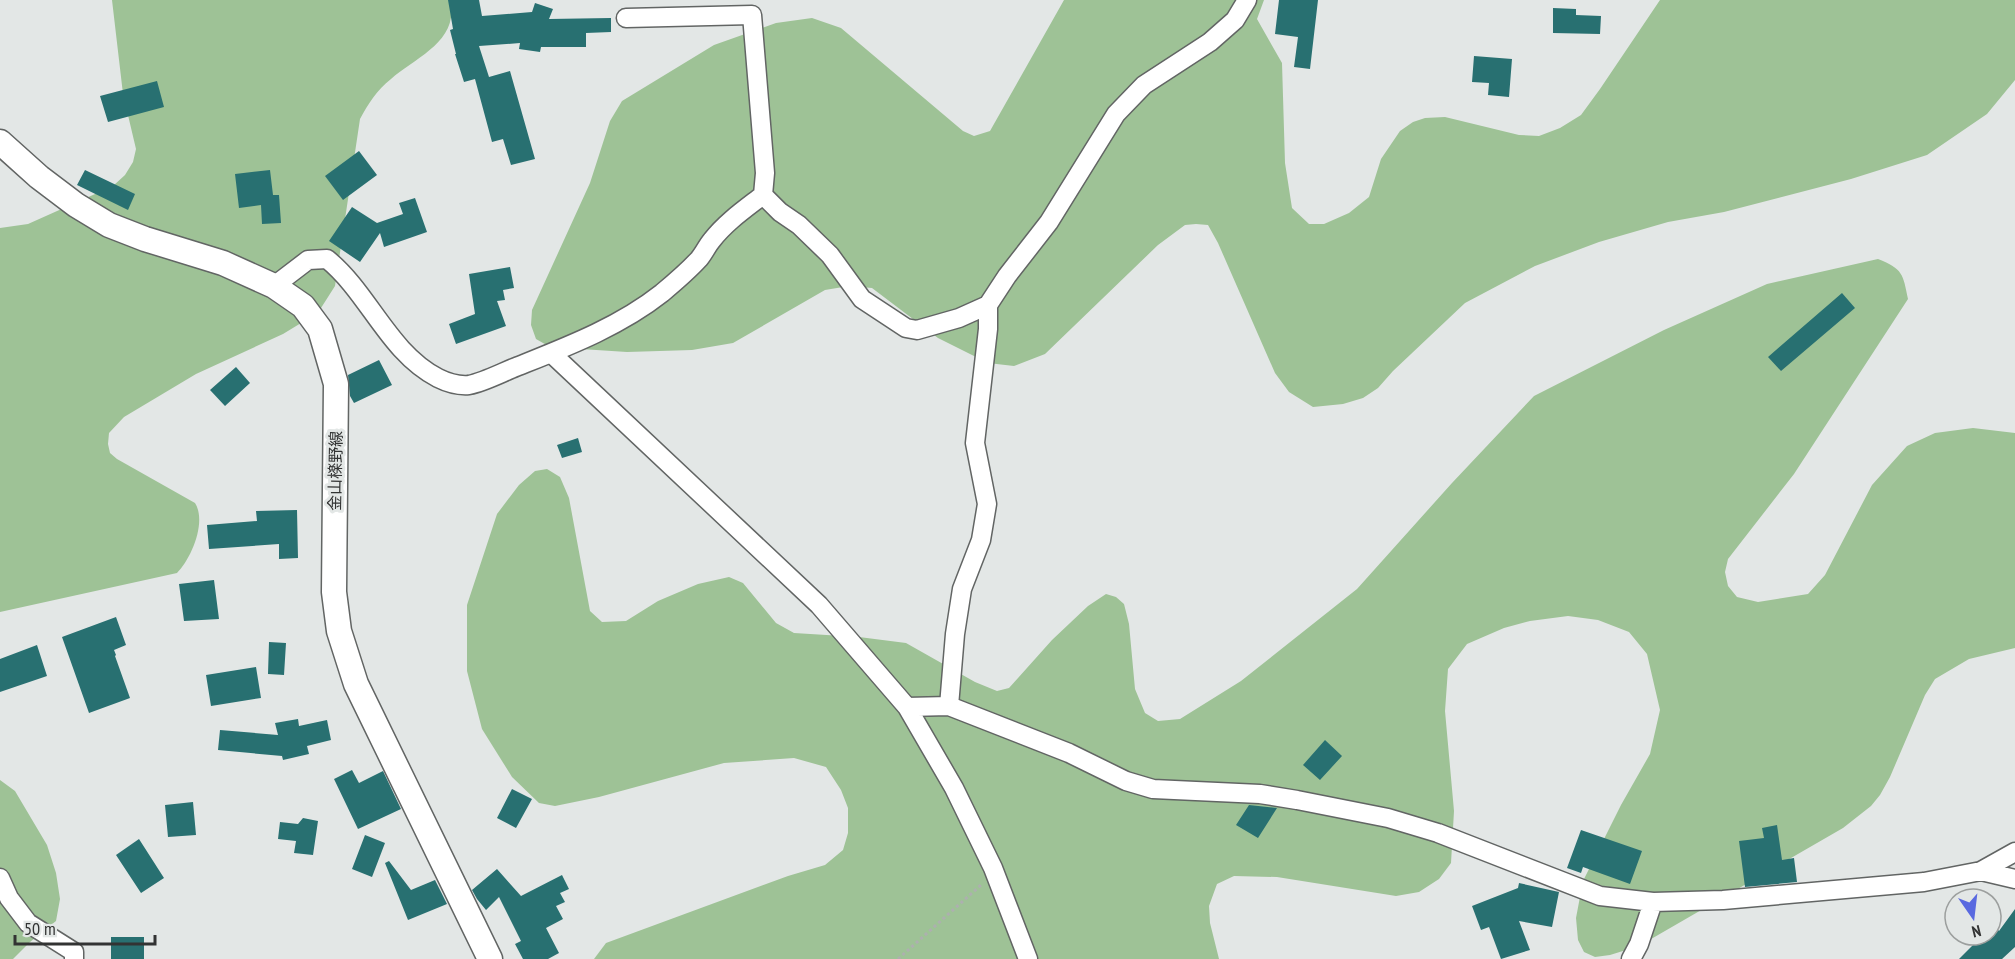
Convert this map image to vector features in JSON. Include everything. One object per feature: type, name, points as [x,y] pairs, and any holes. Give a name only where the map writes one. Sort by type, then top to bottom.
[{"type":"main road","name":"金山檪野線","points":[[0,142],[39,177],[76,205],[109,225],[145,239],[223,263],[274,286],[303,306],[320,329],[336,384],[334,592],[339,631],[356,684],[490,959]]},
{"type":"street","points":[[949,706],[955,634],[962,589],[981,540],[987,504],[975,443],[988,329],[988,306],[1007,276],[1049,222],[1116,114],[1144,86],[1210,42],[1235,20],[1247,0]]},
{"type":"street","points":[[274,286],[308,260],[327,259],[354,286],[381,325],[413,360],[437,377],[456,385],[471,385],[613,326],[660,294],[698,260],[712,240],[730,221],[763,195],[765,173],[752,15],[626,18]]},
{"type":"street","points":[[763,195],[830,255],[862,299],[906,328],[917,330],[988,306]]},
{"type":"street","points":[[551,353],[819,605],[907,707],[954,788],[995,872],[1029,959]]},
{"type":"street","points":[[907,707],[949,706],[1069,753],[1126,781],[1153,789],[1260,794],[1388,818],[1438,832],[1600,896],[1653,902],[1723,900],[1924,882],[1981,871],[2015,852]]},
{"type":"street","points":[[1981,871],[2015,879]]},
{"type":"street","points":[[0,878],[9,898],[28,923],[74,952],[74,959]]},
{"type":"street","points":[[1631,959],[1639,944],[1653,902]]},
{"type":"path","points":[[898,959],[931,932],[995,872]]},
{"type":"green space","points":[[112,0],[450,0],[451,14],[449,27],[434,47],[386,83],[360,119],[335,286],[321,308],[283,334],[196,374],[124,417],[109,433],[110,453],[117,459],[195,503],[199,520],[196,540],[182,567],[177,573],[0,612],[0,228],[28,224],[113,186],[125,175],[133,162],[136,149],[123,94]]},
{"type":"green space","points":[[1064,0],[1264,0],[1257,19],[1282,63],[1285,163],[1292,208],[1309,224],[1324,224],[1349,213],[1369,197],[1381,159],[1400,131],[1413,122],[1425,118],[1445,117],[1519,135],[1539,136],[1560,128],[1581,115],[1660,0],[2015,0],[2015,80],[1987,114],[1927,155],[1851,179],[1724,212],[1668,222],[1599,242],[1535,266],[1465,303],[1378,388],[1363,398],[1343,404],[1313,407],[1289,392],[1275,373],[1218,243],[1208,225],[1196,224],[1185,225],[1158,245],[1045,354],[1014,366],[988,363],[938,338],[872,288],[849,286],[825,290],[733,343],[692,350],[627,352],[550,347],[536,339],[531,325],[532,310],[590,183],[610,121],[622,101],[714,45],[776,23],[812,18],[841,28],[963,131],[974,136],[990,131]]},
{"type":"green space","points":[[1878,259],[1893,266],[1900,273],[1908,299],[1794,474],[1728,559],[1725,572],[1728,586],[1737,597],[1758,602],[1808,594],[1825,575],[1872,485],[1907,446],[1935,433],[1973,428],[2015,433],[2015,648],[1969,659],[1935,679],[1925,695],[1890,777],[1871,806],[1843,828],[1639,946],[1595,957],[1584,952],[1578,940],[1576,918],[1583,881],[1621,805],[1650,754],[1660,710],[1647,654],[1629,632],[1598,620],[1568,616],[1530,621],[1504,628],[1467,644],[1448,669],[1445,711],[1454,811],[1451,863],[1439,879],[1419,892],[1396,896],[1277,877],[1234,876],[1217,884],[1209,906],[1210,923],[1219,959],[594,959],[606,943],[788,876],[825,865],[843,850],[848,833],[848,808],[841,790],[826,767],[794,758],[724,763],[599,797],[555,806],[539,803],[512,777],[482,729],[467,671],[467,605],[497,514],[519,485],[535,471],[547,469],[560,477],[569,498],[590,611],[602,622],[626,621],[658,601],[698,584],[729,577],[743,583],[776,623],[794,633],[906,643],[975,682],[997,691],[1009,688],[1052,640],[1088,606],[1106,594],[1116,597],[1124,604],[1129,624],[1135,689],[1145,713],[1158,721],[1180,719],[1241,681],[1357,589],[1534,396],[1664,330],[1767,284]]},
{"type":"green space","points":[[0,780],[15,791],[47,845],[56,873],[60,899],[56,921],[13,959],[0,959]]},
{"type":"building","points":[[448,0],[479,0],[482,16],[532,12],[535,3],[553,9],[549,19],[611,18],[611,32],[586,33],[586,47],[541,47],[540,52],[519,49],[520,43],[479,46],[489,77],[510,71],[535,159],[511,165],[503,139],[492,142],[475,79],[464,82],[455,54],[450,30],[453,29]]},
{"type":"building","points":[[1279,0],[1318,0],[1310,69],[1294,67],[1298,37],[1275,34]]},
{"type":"building","points":[[1553,8],[1576,9],[1576,15],[1601,16],[1600,34],[1553,33]]},
{"type":"building","points":[[1474,56],[1512,59],[1509,97],[1488,95],[1489,83],[1472,82]]},
{"type":"building","points":[[157,81],[164,107],[108,122],[100,96]]},
{"type":"building","points":[[359,151],[377,175],[343,200],[325,176]]},
{"type":"building","points":[[85,170],[135,194],[128,210],[77,185]]},
{"type":"building","points":[[270,170],[273,195],[279,195],[281,223],[262,224],[261,205],[239,208],[235,174]]},
{"type":"building","points":[[415,198],[427,232],[384,247],[380,233],[360,262],[329,241],[352,207],[377,223],[403,214],[399,203]]},
{"type":"building","points":[[510,267],[514,288],[503,290],[505,300],[497,301],[506,326],[456,344],[449,324],[475,314],[469,274]]},
{"type":"building","points":[[1842,293],[1855,308],[1781,371],[1768,357]]},
{"type":"building","points":[[379,360],[392,385],[354,403],[350,396],[348,375]]},
{"type":"building","points":[[236,367],[250,383],[225,406],[210,390]]},
{"type":"building","points":[[578,438],[582,452],[562,458],[557,445]]},
{"type":"building","points":[[297,510],[298,558],[279,559],[279,544],[209,549],[207,525],[257,521],[256,511]]},
{"type":"building","points":[[214,580],[219,619],[184,621],[179,584]]},
{"type":"building","points":[[116,617],[126,645],[114,650],[115,656],[130,698],[89,713],[62,637]]},
{"type":"building","points":[[269,642],[286,643],[284,675],[268,674]]},
{"type":"building","points":[[37,645],[47,676],[0,692],[0,659]]},
{"type":"building","points":[[256,667],[261,698],[211,706],[206,675]]},
{"type":"building","points":[[298,719],[299,726],[327,720],[331,740],[307,746],[309,754],[283,760],[282,756],[218,750],[220,730],[278,735],[275,723]]},
{"type":"building","points":[[1325,740],[1342,756],[1320,780],[1303,765]]},
{"type":"building","points":[[352,770],[359,783],[383,771],[401,809],[358,829],[334,779]]},
{"type":"building","points":[[512,789],[532,799],[516,828],[497,818]]},
{"type":"building","points":[[193,802],[196,835],[168,837],[165,805]]},
{"type":"building","points":[[1249,805],[1277,808],[1258,838],[1236,825]]},
{"type":"building","points":[[303,818],[318,821],[313,855],[294,853],[296,841],[278,839],[280,822],[298,824]]},
{"type":"building","points":[[1777,825],[1782,860],[1794,858],[1797,882],[1745,887],[1739,841],[1764,838],[1762,828]]},
{"type":"building","points":[[1581,830],[1642,851],[1630,884],[1583,867],[1581,873],[1567,868]]},
{"type":"building","points":[[365,835],[385,843],[372,877],[352,869]]},
{"type":"building","points":[[139,839],[164,878],[141,893],[116,855]]},
{"type":"building","points":[[389,861],[411,890],[435,880],[447,904],[408,920],[385,863]]},
{"type":"building","points":[[497,869],[521,896],[562,875],[569,889],[560,893],[565,902],[556,906],[563,919],[546,928],[559,953],[548,959],[523,959],[515,944],[521,941],[499,897],[486,910],[477,899],[472,890]]},
{"type":"building","points":[[1519,883],[1559,892],[1552,927],[1519,921],[1530,950],[1501,959],[1489,927],[1481,930],[1472,906],[1518,888]]},
{"type":"building","points":[[2015,909],[2015,947],[2002,959],[1959,959],[1971,947],[2003,947],[2003,926]]},
{"type":"building","points":[[111,937],[144,937],[144,959],[111,959]]}]
